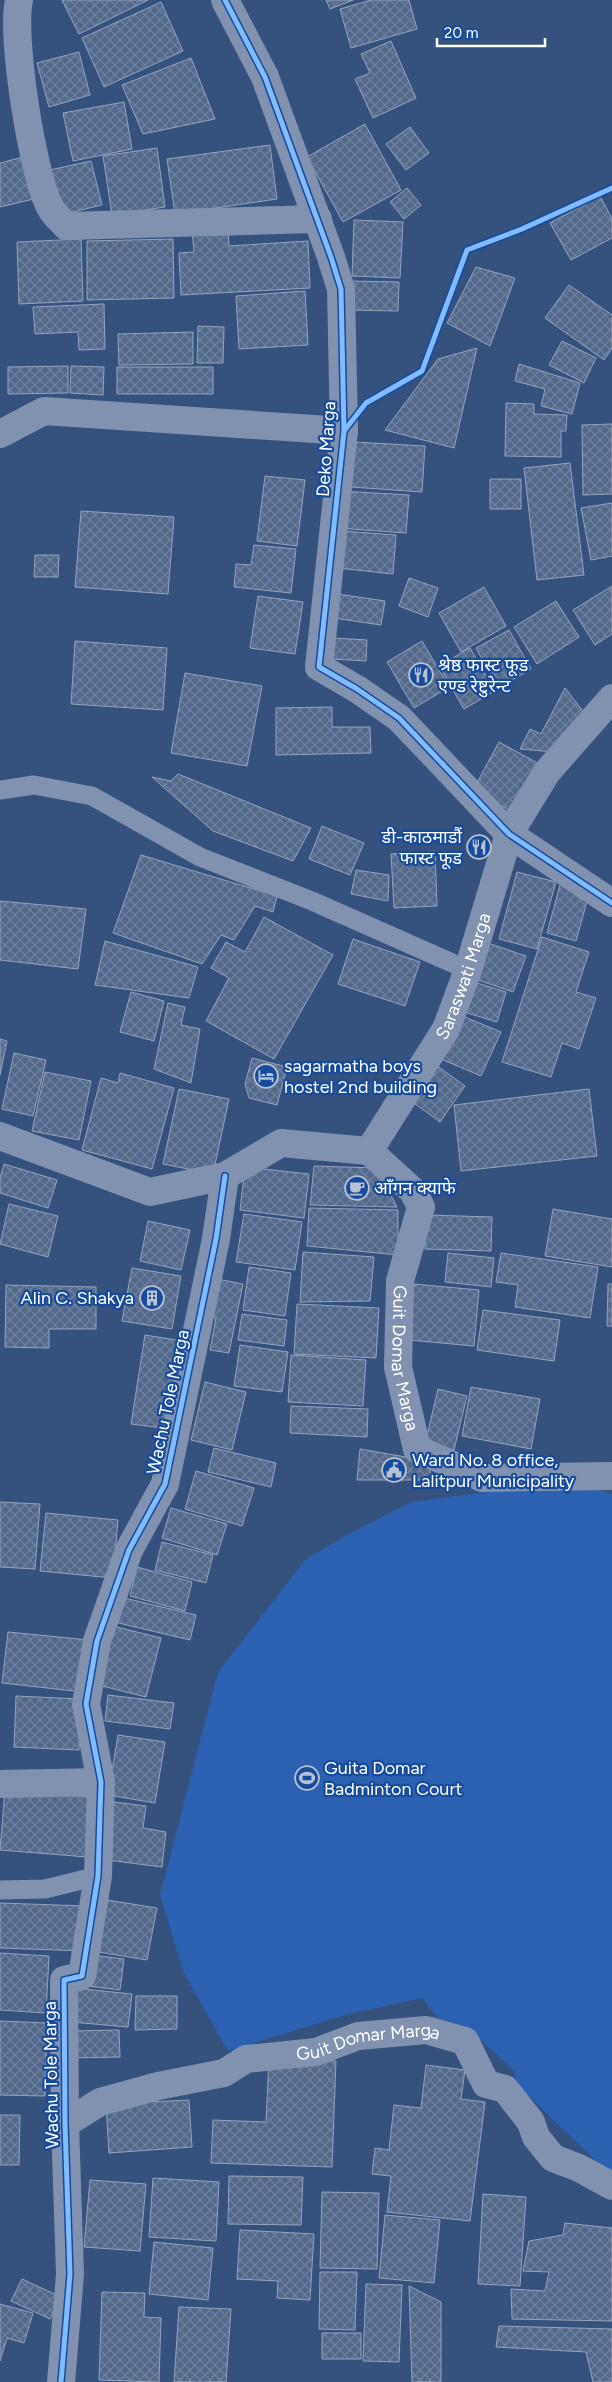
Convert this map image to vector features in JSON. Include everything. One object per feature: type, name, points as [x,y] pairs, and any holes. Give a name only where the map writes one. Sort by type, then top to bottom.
[{"type":"street","points":[[19,0],[16,15],[24,96],[40,178],[49,207],[66,226],[318,219]]},
{"type":"street","name":"Deko Marga","points":[[225,0],[265,78],[318,219],[341,289],[344,431],[319,667],[357,689],[399,718],[509,834]]},
{"type":"street","name":"Deko Marga","points":[[0,434],[44,411],[344,431]]},
{"type":"street","name":"Saraswati Marga","points":[[370,1151],[446,1029],[468,970],[509,834],[547,772],[612,698]]},
{"type":"street","points":[[509,834],[612,903]]},
{"type":"street","points":[[0,1136],[150,1192],[225,1176],[281,1143],[370,1151]]},
{"type":"street","name":"Guit Domar Marga","points":[[370,1151],[412,1191],[421,1207],[400,1281],[398,1367],[417,1449],[482,1478],[612,1476]]},
{"type":"street","name":"Wachu Tole Marga","points":[[61,2382],[70,2274],[65,2124],[64,1980],[82,1976],[98,1876],[101,1782],[86,1704],[97,1641],[128,1550],[165,1484],[216,1239],[225,1176]]},
{"type":"street","points":[[0,1784],[101,1782]]},
{"type":"street","name":"Guit Domar Marga","points":[[65,2124],[100,2102],[158,2086],[224,2073],[246,2059],[316,2052],[358,2036],[426,2030],[465,2041],[486,2084],[505,2089],[531,2122],[536,2137],[553,2158],[579,2168],[612,2186]]},
{"type":"lane","points":[[0,790],[34,784],[92,796],[200,857],[312,901],[468,970]]},
{"type":"lane","points":[[0,1890],[46,1889],[98,1876]]},
{"type":"shaded area","points":[[568,1481],[612,1494],[612,2172],[602,2167],[519,2087],[513,2070],[470,2030],[446,2028],[422,1998],[345,2015],[228,2051],[184,1973],[160,1895],[218,1672],[306,1559],[345,1536],[411,1502]]},
{"type":"building","points":[[62,0],[148,0],[79,34]]},
{"type":"building","points":[[326,0],[353,0],[330,9]]},
{"type":"building","points":[[371,0],[409,0],[417,29],[351,48],[340,9]]},
{"type":"building","points":[[161,2],[183,51],[104,87],[82,38]]},
{"type":"building","points":[[391,41],[416,98],[373,118],[355,79],[370,73],[361,54]]},
{"type":"building","points":[[79,52],[90,95],[49,107],[37,63]]},
{"type":"building","points":[[191,58],[215,119],[143,134],[122,85]]},
{"type":"building","points":[[124,102],[132,149],[73,161],[63,113]]},
{"type":"building","points":[[365,124],[401,190],[343,222],[307,157]]},
{"type":"building","points":[[410,127],[429,153],[406,170],[386,144]]},
{"type":"building","points":[[270,145],[277,199],[175,214],[167,159]]},
{"type":"building","points":[[157,148],[165,207],[112,215],[103,156]]},
{"type":"building","points":[[23,157],[34,199],[0,207],[0,163]]},
{"type":"building","points":[[91,161],[102,205],[60,215],[50,170]]},
{"type":"building","points":[[407,188],[421,205],[404,219],[390,202]]},
{"type":"building","points":[[600,196],[612,219],[612,238],[571,260],[550,223]]},
{"type":"building","points":[[354,220],[403,222],[400,278],[352,276]]},
{"type":"building","points":[[228,227],[229,246],[308,241],[310,288],[181,295],[179,253],[194,252],[192,230]]},
{"type":"building","points":[[81,239],[83,301],[19,304],[17,242]]},
{"type":"building","points":[[173,239],[174,298],[87,300],[87,241]]},
{"type":"building","points":[[476,267],[515,278],[490,346],[447,323]]},
{"type":"building","points":[[349,281],[399,282],[398,311],[348,310]]},
{"type":"building","points":[[569,285],[612,315],[612,348],[604,360],[545,318]]},
{"type":"building","points":[[305,291],[308,345],[239,349],[236,296]]},
{"type":"building","points":[[104,304],[105,349],[79,350],[78,332],[35,334],[33,307]]},
{"type":"building","points":[[198,326],[224,327],[223,363],[197,363]]},
{"type":"building","points":[[193,332],[193,364],[119,365],[118,334]]},
{"type":"building","points":[[562,341],[596,358],[584,383],[549,365]]},
{"type":"building","points":[[477,348],[454,448],[385,430],[438,359]]},
{"type":"building","points":[[519,364],[580,383],[572,414],[541,406],[545,389],[515,381]]},
{"type":"building","points":[[68,366],[68,393],[8,394],[8,367]]},
{"type":"building","points":[[71,366],[104,367],[103,395],[70,393]]},
{"type":"building","points":[[117,367],[213,367],[213,394],[117,394]]},
{"type":"building","points":[[506,403],[534,404],[534,414],[567,415],[566,431],[561,431],[561,457],[505,456]]},
{"type":"building","points":[[612,424],[612,494],[583,495],[582,425]]},
{"type":"building","points":[[354,442],[425,446],[422,492],[351,487]]},
{"type":"building","points":[[570,463],[584,575],[537,580],[524,468]]},
{"type":"building","points":[[265,476],[305,480],[297,546],[257,541]]},
{"type":"building","points":[[490,479],[521,479],[521,509],[490,509]]},
{"type":"building","points":[[340,491],[409,495],[406,533],[337,528]]},
{"type":"building","points":[[612,503],[612,556],[591,560],[581,508]]},
{"type":"building","points":[[81,511],[174,517],[168,594],[75,587]]},
{"type":"building","points":[[342,531],[396,535],[393,574],[338,568]]},
{"type":"building","points":[[254,545],[296,549],[291,593],[234,587],[236,564],[251,565]]},
{"type":"building","points":[[35,555],[59,555],[58,577],[34,577]]},
{"type":"building","points":[[409,578],[438,588],[428,617],[399,606]]},
{"type":"building","points":[[612,586],[612,634],[595,645],[573,610]]},
{"type":"building","points":[[484,587],[506,626],[461,652],[439,613]]},
{"type":"building","points":[[338,594],[385,601],[381,625],[334,618]]},
{"type":"building","points":[[258,596],[303,602],[295,654],[250,648]]},
{"type":"building","points":[[556,601],[579,637],[537,664],[514,627]]},
{"type":"building","points":[[509,630],[531,669],[498,688],[476,648]]},
{"type":"building","points":[[333,638],[367,640],[366,661],[332,659]]},
{"type":"building","points":[[75,641],[167,648],[163,710],[71,704]]},
{"type":"building","points":[[422,641],[449,687],[414,708],[387,662]]},
{"type":"building","points":[[470,648],[495,691],[464,709],[439,666]]},
{"type":"building","points":[[185,673],[262,686],[247,766],[171,753]]},
{"type":"building","points":[[565,688],[586,715],[554,752],[520,749],[530,729],[541,734]]},
{"type":"building","points":[[332,707],[332,727],[370,727],[371,753],[276,755],[276,708]]},
{"type":"building","points":[[499,742],[543,766],[516,814],[473,790]]},
{"type":"building","points":[[178,774],[311,828],[293,861],[213,831],[152,777],[171,781]]},
{"type":"building","points":[[322,826],[364,843],[350,875],[309,859]]},
{"type":"building","points":[[435,851],[437,906],[394,908],[391,854]]},
{"type":"building","points":[[141,855],[277,896],[273,912],[255,906],[234,940],[221,935],[202,964],[113,933]]},
{"type":"building","points":[[356,870],[389,875],[388,901],[351,894]]},
{"type":"building","points":[[517,872],[556,882],[537,949],[499,939]]},
{"type":"building","points":[[560,885],[589,894],[576,941],[547,933]]},
{"type":"building","points":[[0,901],[86,909],[78,969],[0,960]]},
{"type":"building","points":[[264,917],[333,955],[274,1059],[206,1021],[229,978],[211,968],[226,942],[245,952]]},
{"type":"building","points":[[542,937],[589,952],[576,992],[596,998],[579,1049],[562,1043],[551,1077],[502,1062]]},
{"type":"building","points":[[353,939],[420,962],[405,1006],[338,984]]},
{"type":"building","points":[[105,941],[198,967],[189,998],[95,985]]},
{"type":"building","points":[[488,943],[526,956],[513,992],[475,979]]},
{"type":"building","points":[[474,982],[506,992],[497,1022],[464,1012]]},
{"type":"building","points":[[131,992],[164,1001],[154,1041],[120,1032]]},
{"type":"building","points":[[168,1003],[185,1007],[181,1025],[200,1029],[191,1083],[154,1069]]},
{"type":"building","points":[[460,1015],[501,1032],[481,1076],[441,1059]]},
{"type":"building","points":[[0,1039],[7,1041],[0,1075]]},
{"type":"building","points":[[14,1053],[46,1060],[33,1116],[2,1109]]},
{"type":"building","name":"sagarmatha boys hostel 2nd building","points":[[252,1058],[287,1067],[277,1105],[249,1098],[245,1084]]},
{"type":"building","points":[[436,1065],[465,1086],[440,1122],[411,1101]]},
{"type":"building","points":[[45,1072],[91,1081],[79,1140],[32,1131]]},
{"type":"building","points":[[120,1073],[174,1088],[152,1169],[82,1150],[101,1078],[118,1083]]},
{"type":"building","points":[[179,1089],[229,1099],[213,1174],[163,1164]]},
{"type":"building","points":[[589,1089],[597,1156],[461,1171],[454,1105]]},
{"type":"building","points":[[4,1164],[57,1180],[48,1208],[0,1193],[0,1178]]},
{"type":"building","points":[[314,1166],[377,1168],[397,1207],[310,1205]]},
{"type":"building","points":[[245,1167],[309,1174],[304,1218],[240,1210]]},
{"type":"building","points":[[9,1204],[58,1216],[48,1257],[0,1244]]},
{"type":"building","points":[[309,1208],[398,1210],[398,1255],[307,1246]]},
{"type":"building","points":[[553,1209],[612,1219],[612,1267],[545,1256]]},
{"type":"building","points":[[244,1214],[302,1222],[295,1270],[236,1262]]},
{"type":"building","points":[[427,1215],[492,1217],[491,1251],[425,1249]]},
{"type":"building","points":[[148,1221],[190,1230],[181,1270],[140,1261]]},
{"type":"building","points":[[303,1252],[374,1257],[370,1301],[300,1302]]},
{"type":"building","points":[[448,1253],[494,1258],[491,1287],[445,1282]]},
{"type":"building","points":[[501,1253],[598,1267],[590,1318],[515,1307],[518,1285],[496,1282]]},
{"type":"building","points":[[249,1267],[291,1273],[285,1316],[243,1310]]},
{"type":"building","name":"Alin C. Shakya","points":[[132,1268],[181,1276],[172,1329],[122,1321]]},
{"type":"building","points":[[212,1278],[243,1284],[229,1353],[210,1350],[216,1318],[205,1316]]},
{"type":"building","points":[[414,1284],[479,1290],[474,1346],[409,1340]]},
{"type":"building","points":[[608,1284],[612,1284],[612,1326],[607,1326]]},
{"type":"building","points":[[6,1285],[96,1287],[96,1329],[49,1329],[49,1348],[5,1347]]},
{"type":"building","points":[[297,1304],[379,1308],[376,1358],[294,1354]]},
{"type":"building","points":[[483,1310],[560,1320],[554,1361],[477,1350]]},
{"type":"building","points":[[242,1314],[287,1320],[284,1346],[238,1340]]},
{"type":"building","points":[[145,1335],[183,1341],[170,1429],[131,1424]]},
{"type":"building","points":[[240,1345],[288,1352],[282,1392],[234,1386]]},
{"type":"building","points":[[291,1355],[366,1360],[363,1406],[288,1402]]},
{"type":"building","points":[[205,1382],[246,1392],[232,1450],[191,1440]]},
{"type":"building","points":[[471,1387],[540,1399],[531,1449],[462,1436]]},
{"type":"building","points":[[438,1389],[467,1396],[454,1450],[425,1444]]},
{"type":"building","points":[[291,1406],[368,1409],[367,1437],[290,1433]]},
{"type":"building","points":[[214,1448],[276,1463],[271,1487],[208,1472]]},
{"type":"building","name":"Ward No. 8 office, Lalitpur Municipality","points":[[360,1449],[429,1461],[431,1480],[357,1480]]},
{"type":"building","points":[[196,1471],[254,1488],[242,1526],[185,1509]]},
{"type":"building","points":[[0,1502],[40,1504],[35,1569],[0,1567]]},
{"type":"building","points":[[171,1508],[227,1524],[217,1555],[162,1538]]},
{"type":"building","points":[[46,1513],[118,1520],[113,1578],[40,1571]]},
{"type":"building","points":[[162,1542],[213,1555],[206,1583],[155,1570]]},
{"type":"building","points":[[137,1567],[192,1582],[185,1611],[130,1596]]},
{"type":"building","points":[[120,1597],[196,1615],[190,1640],[114,1622]]},
{"type":"building","points":[[109,1625],[161,1638],[146,1697],[94,1684]]},
{"type":"building","points":[[8,1632],[89,1640],[83,1692],[2,1683]]},
{"type":"building","points":[[108,1695],[174,1703],[170,1729],[105,1721]]},
{"type":"building","points":[[16,1696],[81,1699],[79,1750],[14,1747]]},
{"type":"building","points":[[118,1735],[165,1742],[155,1803],[108,1795]]},
{"type":"building","points":[[5,1790],[92,1797],[87,1857],[0,1850]]},
{"type":"building","points":[[114,1802],[146,1806],[143,1828],[166,1832],[162,1867],[107,1860]]},
{"type":"building","points":[[101,1899],[157,1908],[147,1960],[92,1951]]},
{"type":"building","points":[[0,1903],[85,1906],[83,1951],[0,1948]]},
{"type":"building","points":[[0,1953],[49,1956],[46,2013],[0,2010]]},
{"type":"building","points":[[91,1955],[124,1959],[120,1990],[87,1986]]},
{"type":"building","points":[[74,1988],[132,1994],[128,2027],[71,2022]]},
{"type":"building","points":[[136,1996],[177,1996],[177,2029],[135,2030]]},
{"type":"building","points":[[0,2021],[47,2023],[45,2096],[0,2095]]},
{"type":"building","points":[[119,2030],[120,2057],[68,2058],[68,2031]]},
{"type":"building","points":[[269,2059],[336,2061],[332,2167],[211,2163],[213,2120],[266,2122]]},
{"type":"building","points":[[426,2065],[465,2070],[461,2099],[485,2102],[470,2221],[387,2212],[391,2176],[372,2174],[375,2148],[389,2150],[394,2105],[421,2108]]},
{"type":"building","points":[[189,2100],[192,2147],[109,2153],[106,2104]]},
{"type":"building","points":[[0,2115],[20,2115],[19,2165],[0,2165]]},
{"type":"building","points":[[229,2176],[303,2177],[301,2225],[228,2224]]},
{"type":"building","points":[[153,2178],[219,2182],[216,2241],[149,2237]]},
{"type":"building","points":[[90,2180],[146,2184],[140,2251],[84,2247]]},
{"type":"building","points":[[322,2192],[379,2193],[377,2269],[320,2268]]},
{"type":"building","points":[[483,2194],[526,2197],[520,2286],[478,2284]]},
{"type":"building","points":[[385,2215],[440,2220],[434,2283],[379,2278]]},
{"type":"building","points":[[565,2223],[612,2228],[612,2321],[512,2319],[511,2289],[545,2291],[549,2272],[523,2271],[529,2241],[563,2235]]},
{"type":"building","points":[[240,2230],[314,2234],[310,2300],[277,2298],[278,2281],[237,2279]]},
{"type":"building","points":[[154,2242],[213,2248],[208,2300],[149,2294]]},
{"type":"building","points":[[320,2272],[357,2272],[355,2330],[319,2329]]},
{"type":"building","points":[[22,2279],[61,2297],[50,2319],[11,2301]]},
{"type":"building","points":[[366,2284],[402,2285],[399,2362],[363,2361]]},
{"type":"building","points":[[409,2286],[441,2302],[441,2382],[412,2382]]},
{"type":"building","points":[[102,2292],[145,2293],[144,2317],[161,2318],[159,2382],[99,2380]]},
{"type":"building","points":[[0,2304],[33,2313],[24,2343],[7,2338],[0,2361]]},
{"type":"building","points":[[179,2307],[231,2309],[226,2382],[174,2382]]},
{"type":"building","points":[[499,2326],[612,2329],[612,2382],[593,2382],[586,2352],[496,2347]]},
{"type":"building","points":[[322,2333],[361,2333],[361,2359],[322,2359]]},
{"type":"cycle path","points":[[225,0],[265,77],[341,289],[344,431],[319,667],[357,689],[399,718],[509,834],[612,903]]},
{"type":"cycle path","points":[[344,431],[366,403],[422,371],[467,250],[522,229],[612,188]]},
{"type":"cycle path","points":[[61,2382],[70,2274],[65,2124],[64,1980],[82,1976],[98,1876],[101,1782],[86,1704],[97,1641],[129,1550],[165,1484],[216,1239],[225,1176]]},
{"type":"place","name":"श्रेष्ठ फास्ट फूड एण्ड रेष्टुरेन्ट","points":[[421,675]]},
{"type":"place","name":"डी-काठमाडौं फास्ट फूड","points":[[479,847]]},
{"type":"place","name":"sagarmatha boys hostel 2nd building","points":[[266,1076]]},
{"type":"place","name":"आँगन क्याफे","points":[[357,1188]]},
{"type":"place","name":"Alin C. Shakya","points":[[152,1298]]},
{"type":"place","name":"Ward No. 8 office, Lalitpur Municipality","points":[[394,1470]]},
{"type":"place","name":"Guita Domar Badminton Court","points":[[307,1778]]}]
